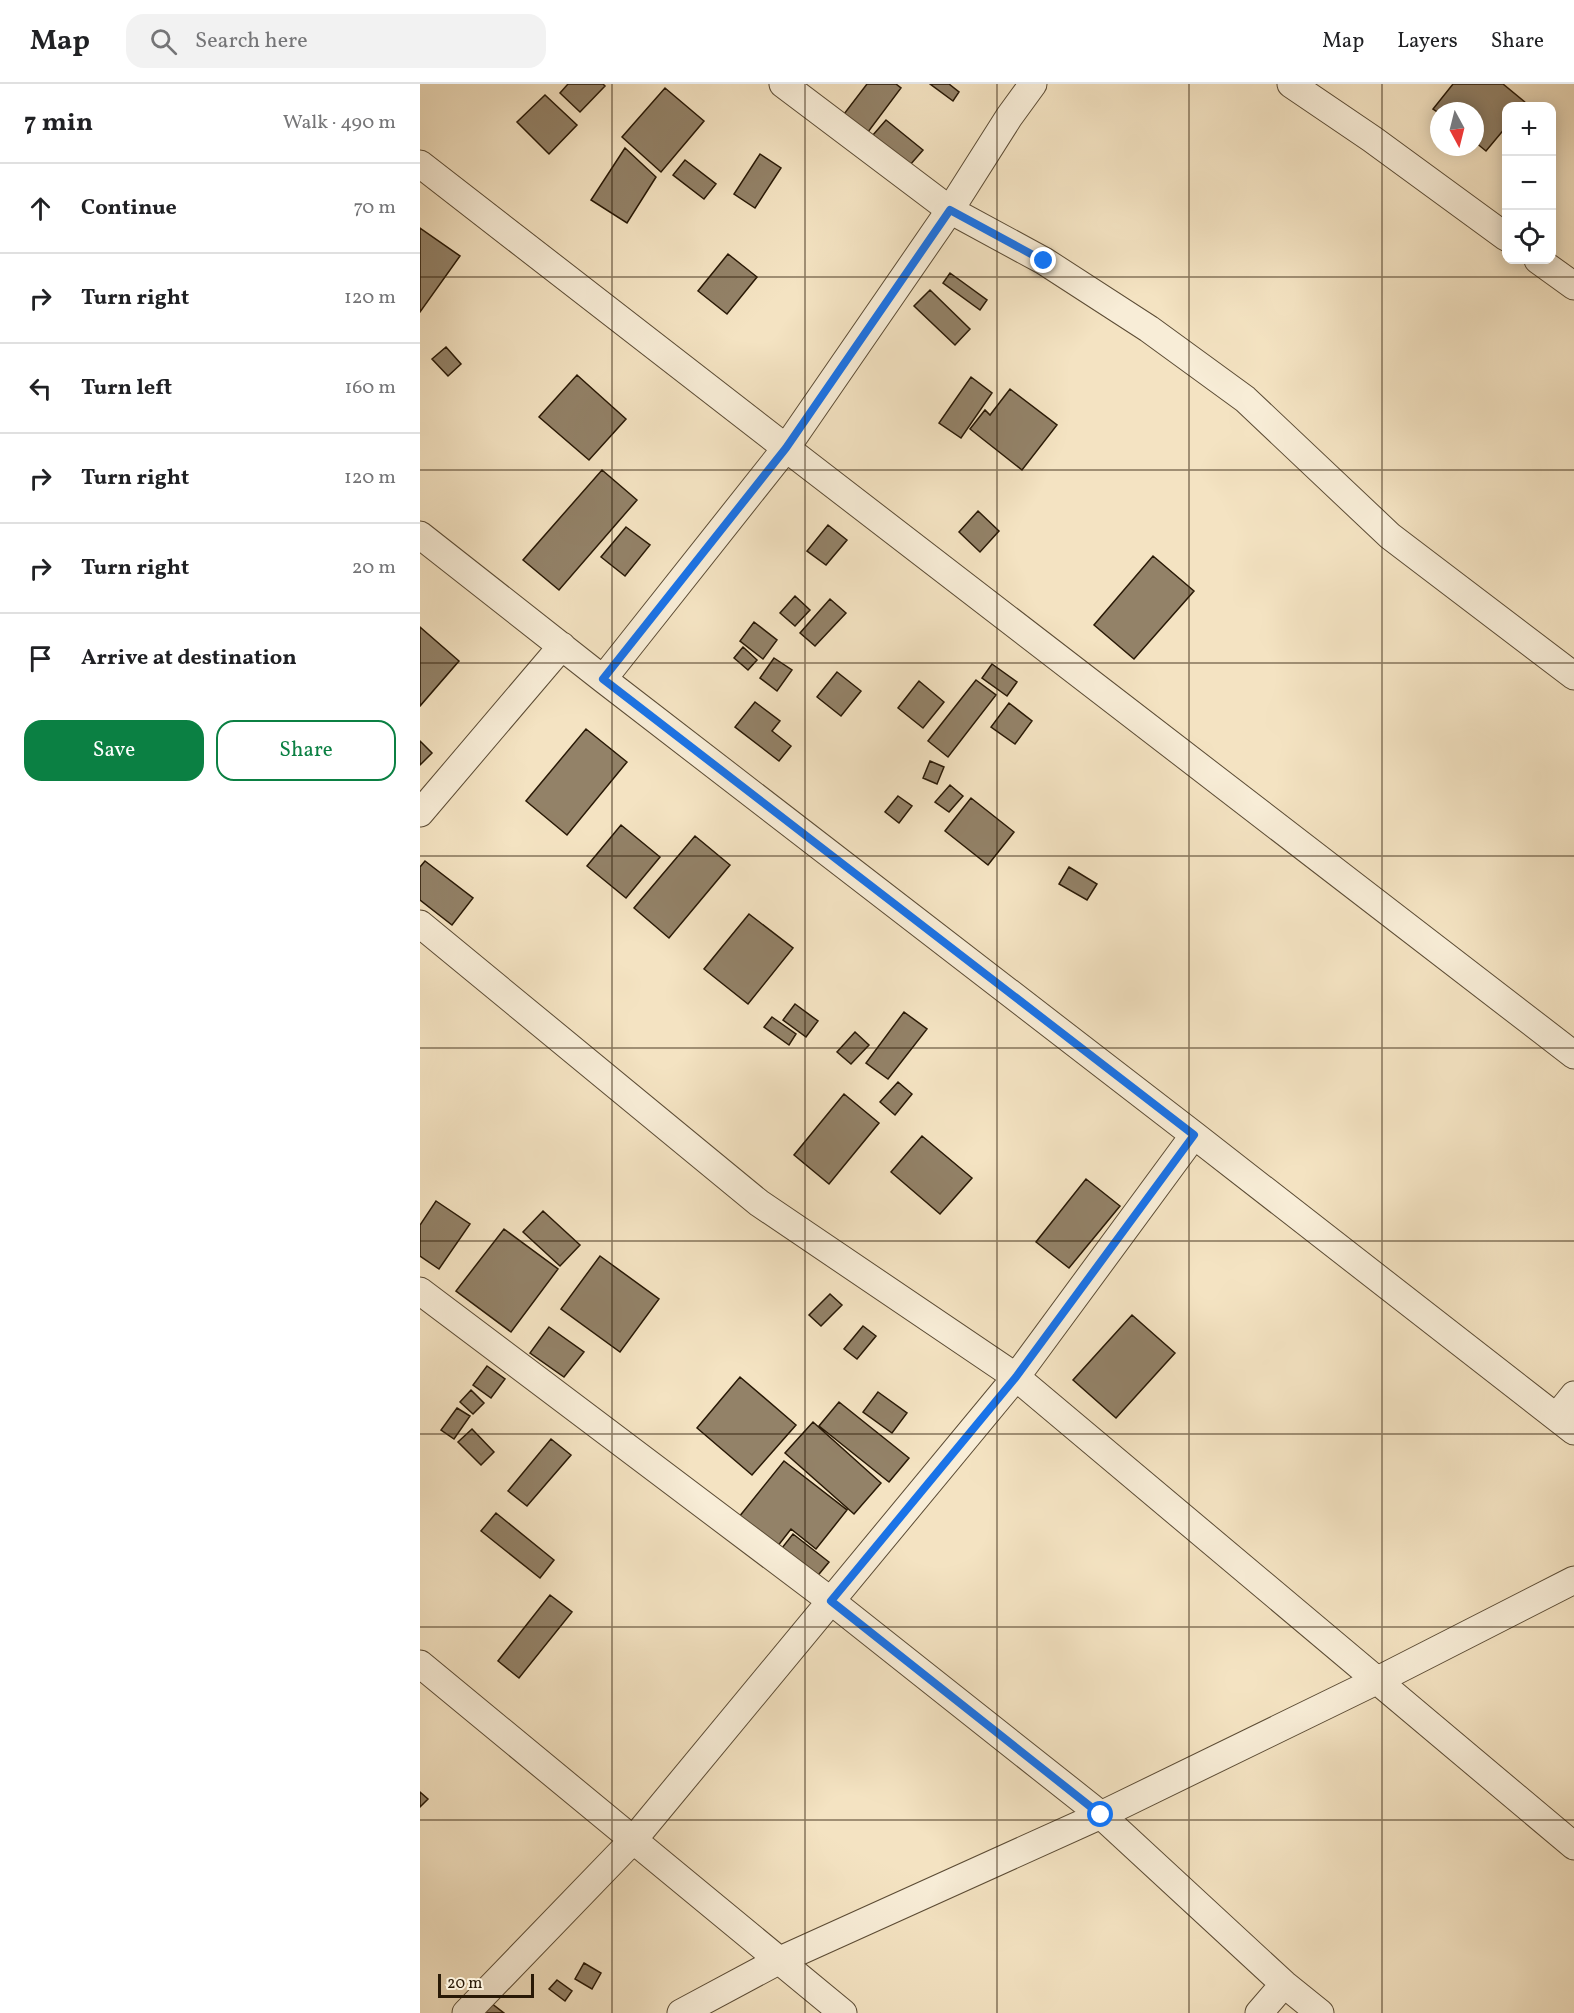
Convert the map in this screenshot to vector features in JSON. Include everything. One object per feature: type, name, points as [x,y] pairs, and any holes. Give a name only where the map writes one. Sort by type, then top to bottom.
[{"type":"street","points":[[783,84],[950,210],[1044,261],[1149,329],[1245,399],[1390,536],[1574,676]]},
{"type":"street","points":[[603,679],[786,448],[950,210],[1009,117],[1033,84]]},
{"type":"street","points":[[1291,84],[1372,139],[1502,234]]},
{"type":"street","points":[[420,164],[1574,1055]]},
{"type":"street","points":[[1544,264],[1574,286]]},
{"type":"street","points":[[420,535],[1565,1424],[1574,1395]]},
{"type":"street","points":[[420,813],[562,646]]},
{"type":"street","points":[[420,924],[759,1203],[1016,1377],[1574,1846]]},
{"type":"street","points":[[466,2013],[634,1839],[1016,1377],[1194,1135]]},
{"type":"street","points":[[420,1291],[831,1601],[1101,1815],[1284,1984],[1320,2013]]},
{"type":"street","points":[[681,2013],[778,1961],[1101,1815],[1378,1680],[1574,1580]]},
{"type":"street","points":[[420,1664],[843,2013]]},
{"type":"street","points":[[1259,2013],[1284,1984]]},
{"type":"building","points":[[568,84],[603,84],[605,86],[580,112],[560,93]]},
{"type":"building","points":[[867,84],[896,84],[901,88],[868,132],[844,114]]},
{"type":"building","points":[[930,84],[949,84],[959,92],[953,101]]},
{"type":"building","points":[[1453,84],[1503,84],[1525,102],[1502,102],[1502,132],[1486,151],[1484,149],[1484,102],[1439,102]]},
{"type":"building","points":[[665,88],[704,121],[661,172],[622,137]]},
{"type":"building","points":[[545,95],[577,125],[549,154],[517,122]]},
{"type":"building","points":[[886,120],[923,150],[910,165],[873,135]]},
{"type":"building","points":[[625,148],[656,177],[627,223],[591,200]]},
{"type":"building","points":[[760,154],[781,168],[755,208],[734,194]]},
{"type":"building","points":[[685,160],[716,184],[704,199],[673,175]]},
{"type":"building","points":[[420,228],[460,256],[420,312]]},
{"type":"building","points":[[728,254],[757,277],[727,314],[698,291]]},
{"type":"building","points":[[950,273],[987,300],[980,310],[943,283]]},
{"type":"building","points":[[930,290],[970,329],[955,345],[914,306]]},
{"type":"building","points":[[446,347],[461,364],[448,376],[432,359]]},
{"type":"building","points":[[577,375],[626,419],[589,460],[539,417]]},
{"type":"building","points":[[971,377],[992,393],[961,438],[939,423]]},
{"type":"building","points":[[1010,389],[1057,425],[1022,470],[970,429],[985,410],[990,415]]},
{"type":"building","points":[[602,470],[637,500],[559,590],[523,560]]},
{"type":"building","points":[[978,511],[999,531],[980,552],[959,532]]},
{"type":"building","points":[[828,525],[847,540],[826,565],[807,551]]},
{"type":"building","points":[[626,527],[650,545],[625,576],[601,557]]},
{"type":"building","points":[[1153,556],[1194,591],[1134,659],[1094,625]]},
{"type":"building","points":[[795,596],[810,610],[795,626],[780,613]]},
{"type":"building","points":[[830,599],[846,613],[815,646],[800,633]]},
{"type":"building","points":[[754,622],[777,640],[763,659],[740,641]]},
{"type":"building","points":[[420,627],[459,661],[420,706]]},
{"type":"building","points":[[743,647],[757,660],[748,670],[734,658]]},
{"type":"building","points":[[774,658],[792,670],[777,691],[760,678]]},
{"type":"building","points":[[992,664],[1017,682],[1007,696],[982,678]]},
{"type":"building","points":[[837,672],[861,691],[841,716],[817,697]]},
{"type":"building","points":[[976,680],[996,695],[948,757],[928,741]]},
{"type":"building","points":[[919,681],[944,702],[923,728],[898,708]]},
{"type":"building","points":[[755,702],[780,721],[772,731],[791,746],[779,761],[735,727]]},
{"type":"building","points":[[1009,703],[1032,721],[1015,744],[991,727]]},
{"type":"building","points":[[586,729],[627,762],[567,835],[526,801]]},
{"type":"building","points":[[420,741],[432,753],[420,765]]},
{"type":"building","points":[[930,761],[944,767],[937,784],[923,778]]},
{"type":"building","points":[[950,785],[963,796],[949,812],[935,802]]},
{"type":"building","points":[[898,796],[912,806],[899,823],[885,812]]},
{"type":"building","points":[[971,798],[1014,832],[988,865],[945,831]]},
{"type":"building","points":[[621,825],[660,857],[626,898],[587,866]]},
{"type":"building","points":[[695,836],[730,865],[669,938],[634,908]]},
{"type":"building","points":[[425,861],[473,898],[452,925],[420,900],[420,867]]},
{"type":"building","points":[[1069,867],[1097,884],[1087,900],[1059,884]]},
{"type":"building","points":[[749,914],[793,948],[748,1004],[704,969]]},
{"type":"building","points":[[795,1004],[818,1021],[806,1037],[783,1020]]},
{"type":"building","points":[[904,1012],[927,1029],[888,1079],[866,1063]]},
{"type":"building","points":[[772,1017],[796,1034],[789,1045],[764,1027]]},
{"type":"building","points":[[855,1032],[869,1045],[851,1064],[837,1052]]},
{"type":"building","points":[[898,1082],[912,1094],[895,1115],[880,1102]]},
{"type":"building","points":[[844,1094],[879,1123],[829,1184],[794,1155]]},
{"type":"building","points":[[922,1136],[972,1178],[940,1214],[891,1172]]},
{"type":"building","points":[[1086,1179],[1120,1206],[1069,1268],[1036,1242]]},
{"type":"building","points":[[436,1201],[470,1224],[439,1269],[420,1256],[420,1225]]},
{"type":"building","points":[[543,1211],[580,1245],[560,1266],[523,1232]]},
{"type":"building","points":[[504,1229],[558,1269],[511,1332],[456,1291]]},
{"type":"building","points":[[600,1256],[659,1299],[620,1352],[561,1309]]},
{"type":"building","points":[[830,1294],[842,1305],[821,1326],[809,1315]]},
{"type":"building","points":[[1132,1315],[1175,1353],[1116,1418],[1073,1380]]},
{"type":"building","points":[[863,1326],[876,1336],[857,1359],[844,1349]]},
{"type":"building","points":[[549,1327],[584,1352],[564,1377],[530,1353]]},
{"type":"building","points":[[487,1366],[505,1379],[491,1398],[473,1385]]},
{"type":"building","points":[[740,1377],[796,1425],[752,1475],[697,1428]]},
{"type":"building","points":[[471,1390],[484,1403],[473,1414],[460,1402]]},
{"type":"building","points":[[878,1392],[907,1413],[892,1433],[863,1412]]},
{"type":"building","points":[[839,1402],[909,1458],[889,1482],[819,1426]]},
{"type":"building","points":[[457,1408],[470,1416],[454,1439],[441,1430]]},
{"type":"building","points":[[813,1422],[881,1483],[854,1514],[785,1453]]},
{"type":"building","points":[[472,1429],[494,1452],[481,1465],[458,1442]]},
{"type":"building","points":[[551,1439],[571,1455],[527,1506],[508,1491]]},
{"type":"building","points":[[784,1461],[847,1510],[816,1549],[791,1529],[777,1547],[739,1517]]},
{"type":"building","points":[[496,1513],[554,1560],[540,1578],[481,1531]]},
{"type":"building","points":[[793,1534],[829,1562],[810,1585],[774,1558]]},
{"type":"building","points":[[550,1595],[572,1612],[519,1678],[498,1661]]},
{"type":"building","points":[[420,1792],[428,1799],[420,1807]]},
{"type":"building","points":[[584,1963],[601,1973],[592,1989],[575,1979]]},
{"type":"building","points":[[557,1980],[572,1991],[565,2001],[549,1989]]},
{"type":"building","points":[[491,2003],[504,2013],[483,2013]]},
{"type":"route","points":[[1044,261],[950,210],[786,448],[603,679],[1194,1135],[1016,1377],[831,1601],[1101,1815]]}]
